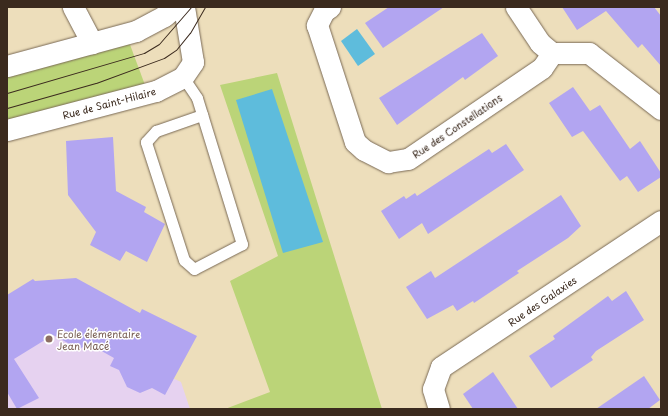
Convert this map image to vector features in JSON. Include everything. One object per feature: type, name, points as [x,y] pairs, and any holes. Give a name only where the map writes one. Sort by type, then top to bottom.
[{"type":"street","points":[[73,7],[92,43]]},
{"type":"street","points":[[7,66],[136,31],[164,16],[175,7]]},
{"type":"street","points":[[183,77],[192,62],[184,7]]},
{"type":"street","name":"Rue des Constellations","points":[[330,7],[324,11],[317,25],[355,142],[364,150],[388,162],[408,160],[542,68],[552,53]]},
{"type":"street","points":[[516,7],[540,43],[552,53],[589,53],[661,109]]},
{"type":"street","name":"Rue de Saint-Hilaire","points":[[7,130],[156,91],[183,77]]},
{"type":"street","name":"Rue des Galaxies","points":[[439,409],[433,389],[441,367],[661,221]]},
{"type":"lane","points":[[183,77],[197,98],[242,244],[194,269],[184,260],[146,142],[156,130],[202,115]]},
{"type":"shaded area","name":"Ecole élémentaire Jean Macé","points":[[14,301],[181,382],[190,409],[7,409],[7,306]]},
{"type":"green space","points":[[129,42],[145,85],[7,122],[7,74]]},
{"type":"green space","points":[[277,73],[382,409],[225,409],[270,392],[230,281],[278,256],[220,85]]},
{"type":"water","points":[[357,29],[375,54],[358,66],[341,41]]},
{"type":"water","points":[[272,89],[323,242],[283,253],[236,100]]},
{"type":"building","points":[[389,7],[444,7],[383,48],[365,23]]},
{"type":"building","points":[[562,7],[654,7],[661,16],[661,66],[642,44],[638,48],[606,11],[577,30]]},
{"type":"building","points":[[482,33],[498,56],[465,80],[463,77],[397,125],[379,98]]},
{"type":"building","points":[[573,87],[590,111],[600,105],[630,149],[640,141],[661,173],[661,177],[638,192],[627,176],[620,181],[583,131],[572,137],[549,103]]},
{"type":"building","points":[[113,137],[116,191],[146,207],[144,212],[165,224],[147,262],[126,251],[120,261],[90,245],[96,232],[68,195],[66,141]]},
{"type":"building","points":[[506,144],[524,170],[428,234],[422,223],[399,239],[381,211],[404,196],[406,199],[415,193],[417,196],[489,149],[492,153]]},
{"type":"building","points":[[561,195],[581,226],[568,238],[517,271],[519,273],[474,303],[473,301],[457,311],[453,305],[427,319],[406,287],[431,271],[435,278]]},
{"type":"building","points":[[76,278],[140,313],[142,309],[197,336],[165,395],[152,388],[140,393],[127,387],[119,370],[110,366],[114,358],[89,344],[79,349],[53,335],[14,359],[39,398],[17,409],[7,392],[7,295],[33,279],[35,281]]},
{"type":"building","points":[[626,291],[644,320],[596,351],[591,357],[593,360],[551,388],[529,356],[555,339],[553,336],[608,296],[612,301]]},
{"type":"building","points":[[493,372],[518,409],[473,409],[463,394]]},
{"type":"building","points":[[644,376],[660,400],[648,409],[596,409]]},
{"type":"tram line","points":[[7,93],[144,53],[159,44],[191,7]]},
{"type":"tram line","points":[[7,108],[96,83],[164,58],[176,50],[190,33],[205,7]]},
{"type":"place","name":"Ecole élémentaire Jean Macé","points":[[49,339]]}]
